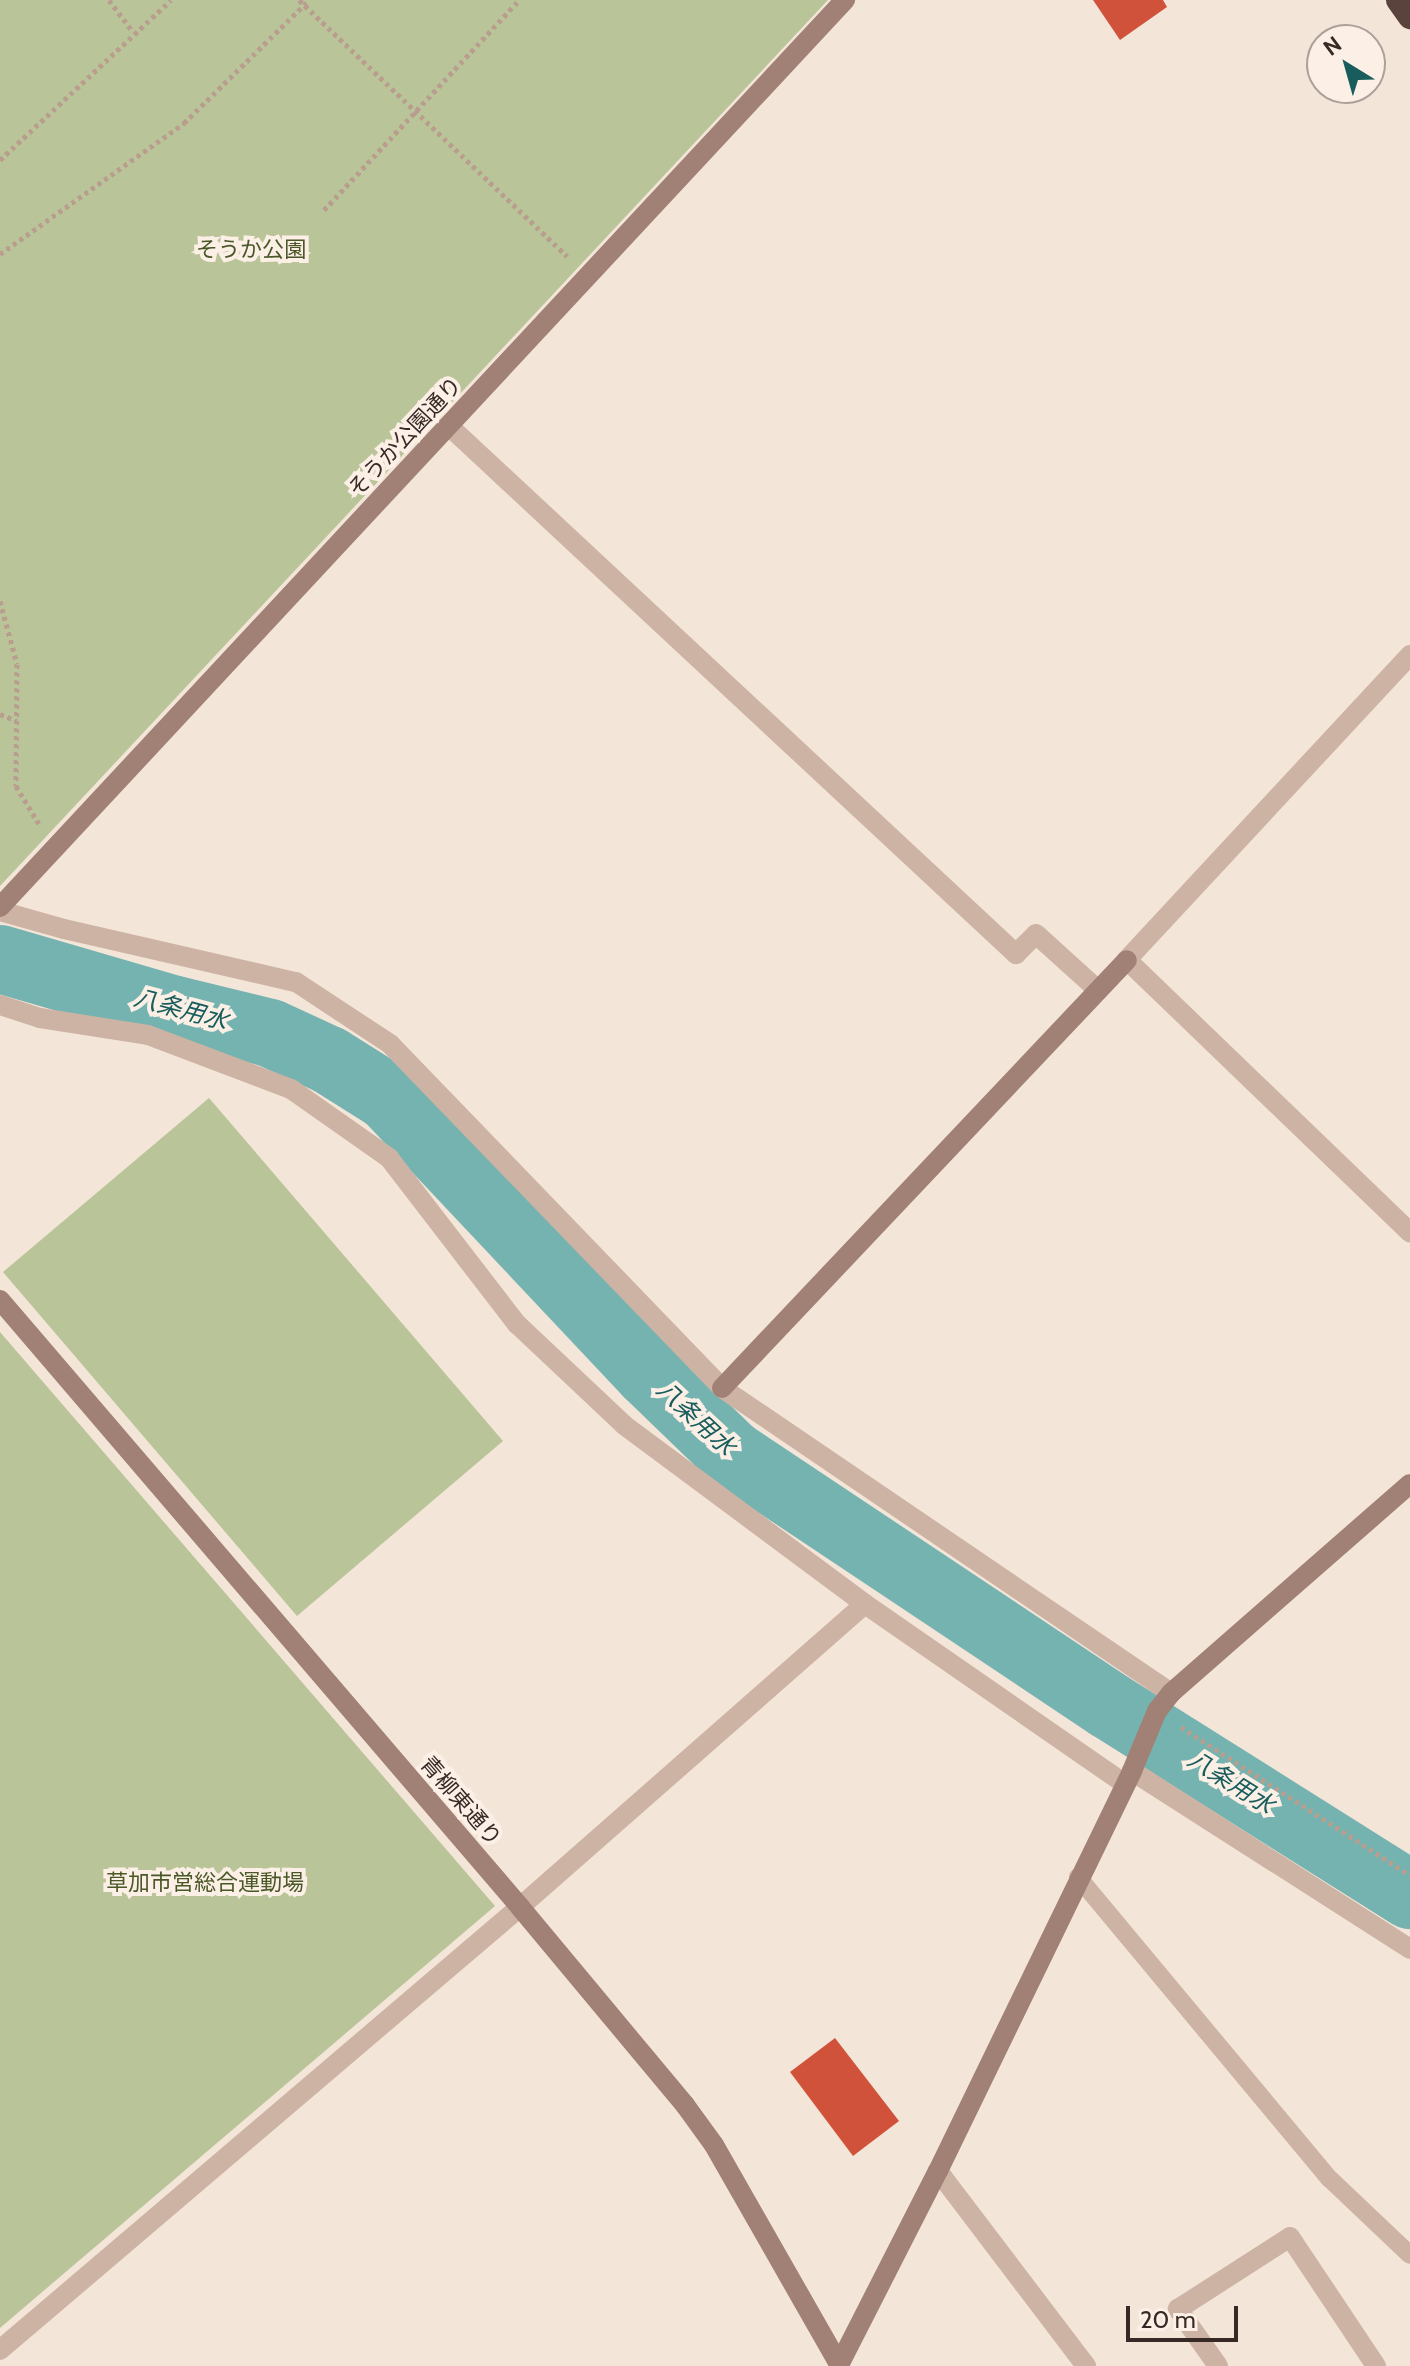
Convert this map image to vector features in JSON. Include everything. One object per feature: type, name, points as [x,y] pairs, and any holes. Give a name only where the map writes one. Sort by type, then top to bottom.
[{"type":"highway","points":[[1398,0],[1410,17]]},
{"type":"street","name":"そうか公園通り","points":[[0,909],[845,0]]},
{"type":"street","points":[[449,426],[1016,954],[1036,934],[1098,990]]},
{"type":"street","points":[[722,1388],[1410,655]]},
{"type":"street","points":[[0,909],[64,929],[296,982],[390,1044],[722,1388],[1171,1693]]},
{"type":"street","points":[[1127,960],[1410,1232]]},
{"type":"street","points":[[0,1005],[40,1018],[148,1035],[291,1089],[389,1158],[517,1324],[624,1425],[865,1604],[1128,1778],[1410,1949]]},
{"type":"street","name":"青柳東通り","points":[[0,1300],[520,1907],[714,2145],[839,2365]]},
{"type":"street","points":[[839,2365],[938,2171],[1128,1778],[1157,1711],[1171,1693],[1410,1484]]},
{"type":"street","points":[[0,2350],[520,1907],[865,1604]]},
{"type":"street","points":[[938,2171],[1086,2366]]},
{"type":"street","points":[[1218,2366],[1178,2309],[1290,2237],[1376,2366]]},
{"type":"lane","points":[[1078,1877],[1330,2179],[1410,2255]]},
{"type":"path","points":[[109,0],[133,32]]},
{"type":"path","points":[[0,160],[133,32],[171,0]]},
{"type":"path","points":[[299,0],[307,3],[588,276]]},
{"type":"path","points":[[324,210],[519,0]]},
{"type":"path","points":[[0,254],[184,123],[307,3]]},
{"type":"path","points":[[0,601],[17,664],[16,786],[54,851]]},
{"type":"path","points":[[0,714],[17,721]]},
{"type":"path","points":[[1157,1711],[1410,1875]]},
{"type":"green space","name":"そうか公園","points":[[0,0],[828,0],[0,886]]},
{"type":"green space","points":[[209,1098],[503,1441],[297,1616],[3,1272]]},
{"type":"green space","name":"草加市営総合運動場","points":[[0,1332],[495,1906],[0,2328]]},
{"type":"building","points":[[1093,0],[1163,0],[1167,7],[1120,40]]},
{"type":"building","points":[[835,2038],[899,2121],[853,2156],[790,2072]]},
{"type":"waterway","name":"八条用水","points":[[0,959],[176,1010],[270,1033],[329,1060],[388,1097],[648,1373],[732,1454],[1110,1706],[1410,1895]]}]
